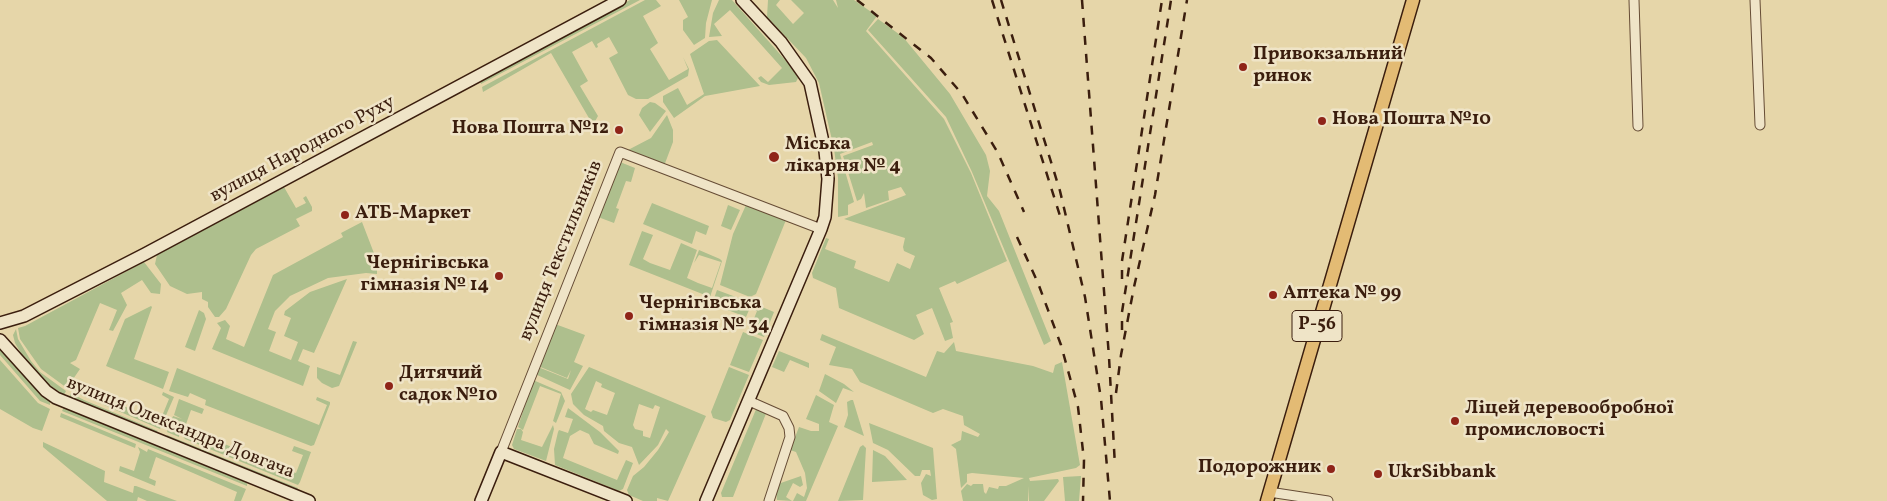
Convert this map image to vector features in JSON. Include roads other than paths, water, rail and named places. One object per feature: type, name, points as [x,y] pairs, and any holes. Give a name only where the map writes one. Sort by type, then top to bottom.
[{"type":"main road","name":"Р-56","points":[[1268,497],[1413,0]]},
{"type":"street","name":"вулиця Народного Руху","points":[[0,323],[24,316],[145,254],[620,0]]},
{"type":"street","points":[[706,501],[821,229],[825,217],[828,179],[826,151],[810,83],[781,42],[742,0]]},
{"type":"street","points":[[1634,0],[1638,126]]},
{"type":"street","points":[[1755,0],[1760,124]]},
{"type":"street","name":"вулиця Текстильників","points":[[481,501],[620,152],[821,229]]},
{"type":"street","name":"вулиця Олександра Довгача","points":[[0,340],[46,391],[56,398],[309,501]]},
{"type":"street","points":[[749,402],[783,416],[789,428],[790,437],[769,501]]},
{"type":"street","points":[[501,452],[626,501]]},
{"type":"street","points":[[1268,497],[1328,501]]},
{"type":"railway","points":[[857,0],[931,58],[962,94],[998,153],[1024,212]]},
{"type":"railway","points":[[992,0],[1061,219]]},
{"type":"railway","points":[[1001,0],[1060,191],[1085,297],[1101,399],[1110,501]]},
{"type":"railway","points":[[1082,0],[1109,357],[1115,466]]},
{"type":"railway","points":[[1122,279],[1122,261],[1162,0]]},
{"type":"railway","points":[[1122,330],[1122,312],[1171,0]]},
{"type":"railway","points":[[1116,393],[1134,287],[1155,195],[1187,0]]},
{"type":"railway","points":[[1017,237],[1038,283],[1061,345],[1078,407],[1084,460],[1083,501]]},
{"type":"place","name":"Привокзальний ринок","points":[[1243,67]]},
{"type":"place","name":"Нова Пошта №10","points":[[1322,121]]},
{"type":"place","name":"Нова Пошта №12","points":[[619,130]]},
{"type":"place","name":"Міська лікарня № 4","points":[[774,157]]},
{"type":"place","name":"АТБ-Маркет","points":[[345,215]]},
{"type":"place","name":"Чернігівська гімназія № 14","points":[[499,276]]},
{"type":"place","name":"Аптека № 99","points":[[1273,295]]},
{"type":"place","name":"Чернігівська гімназія № 34","points":[[629,316]]},
{"type":"place","name":"Дитячий садок №10","points":[[389,386]]},
{"type":"place","name":"Ліцей деревообробної промисловості","points":[[1455,421]]},
{"type":"place","name":"Подорожник","points":[[1331,469]]},
{"type":"place","name":"UkrSibbank","points":[[1378,474]]}]
